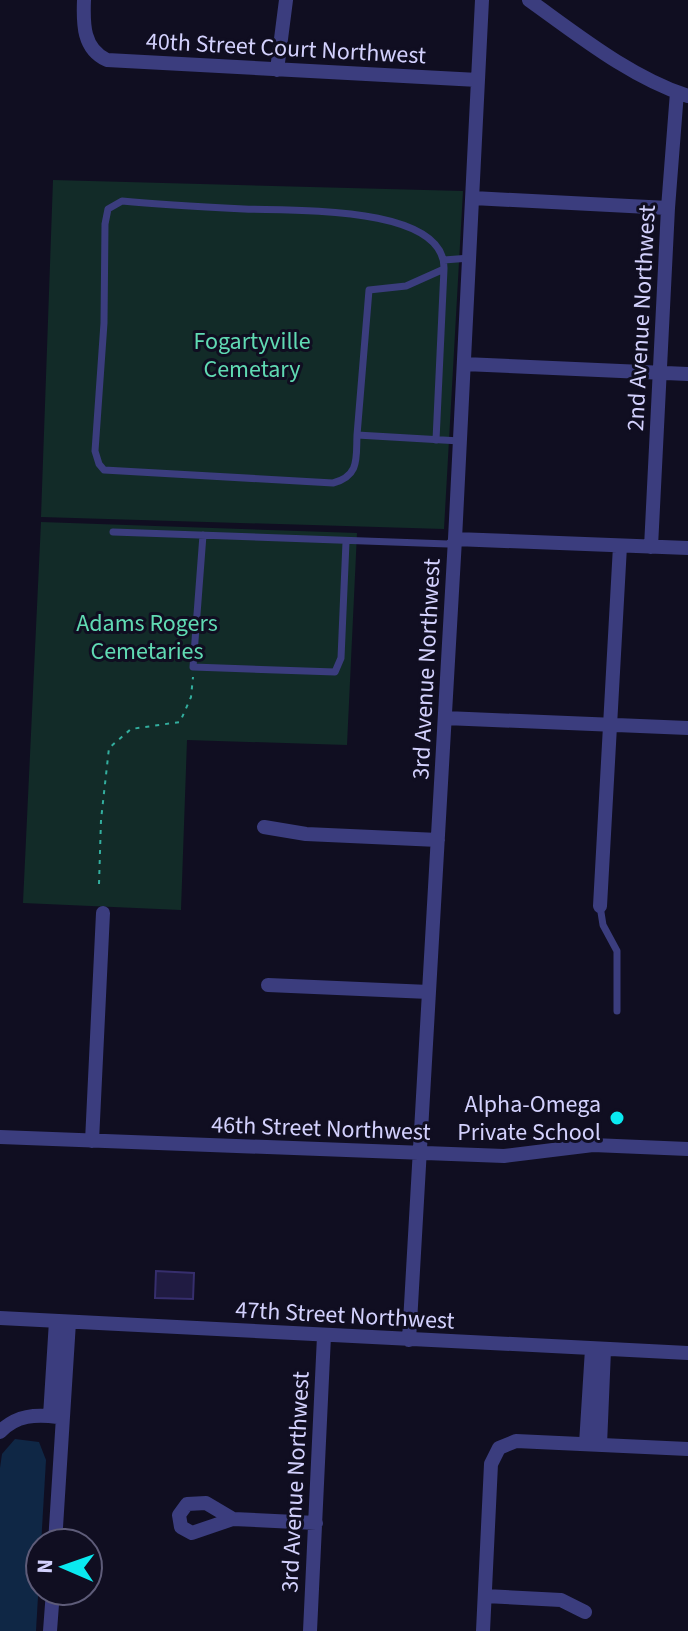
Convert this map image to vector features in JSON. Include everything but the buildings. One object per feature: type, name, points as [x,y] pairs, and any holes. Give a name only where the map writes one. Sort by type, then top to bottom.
[{"type":"street","name":"40th Street Court Northwest","points":[[84,0],[86,36],[94,52],[107,60],[478,80]]},
{"type":"street","points":[[277,70],[286,0]]},
{"type":"street","name":"3rd Avenue Northwest","points":[[409,1340],[482,0]]},
{"type":"street","points":[[529,0],[593,46],[682,94]]},
{"type":"street","name":"2nd Avenue Northwest","points":[[651,547],[668,208],[682,94]]},
{"type":"street","points":[[473,198],[668,208]]},
{"type":"street","points":[[464,364],[688,374]]},
{"type":"street","points":[[455,539],[688,548]]},
{"type":"street","points":[[600,906],[620,546]]},
{"type":"street","points":[[445,718],[688,728]]},
{"type":"street","points":[[264,827],[306,834],[438,840]]},
{"type":"street","points":[[92,1141],[103,913]]},
{"type":"street","points":[[268,985],[429,992]]},
{"type":"street","name":"46th Street Northwest","points":[[0,1137],[504,1156],[593,1145],[688,1149]]},
{"type":"street","name":"47th Street Northwest","points":[[0,1318],[688,1353]]},
{"type":"street","points":[[55,1527],[56,1417],[62,1321]]},
{"type":"street","name":"3rd Avenue Northwest","points":[[310,1631],[324,1336]]},
{"type":"street","points":[[593,1444],[598,1350]]},
{"type":"street","points":[[0,1432],[22,1417],[56,1417]]},
{"type":"street","points":[[483,1631],[491,1464],[499,1448],[516,1441],[688,1449]]},
{"type":"street","points":[[233,1519],[316,1523]]},
{"type":"street","points":[[485,1596],[561,1600],[585,1612]]},
{"type":"street","points":[[50,1631],[52,1607]]},
{"type":"lane","points":[[436,440],[444,269],[444,260],[436,245],[413,229],[356,213],[122,201],[108,209],[105,224],[104,323],[95,451],[104,470],[333,483],[344,480],[352,474],[356,459],[369,290],[406,286],[444,269]]},
{"type":"lane","points":[[444,260],[470,258]]},
{"type":"lane","points":[[357,435],[460,441]]},
{"type":"lane","points":[[113,532],[346,542],[448,544],[455,539]]},
{"type":"lane","points":[[203,535],[193,667],[335,672],[341,658],[346,542]]},
{"type":"lane","points":[[600,906],[603,925],[617,951],[617,1011]]},
{"type":"path","points":[[99,884],[101,820],[109,748],[131,729],[180,722],[191,697],[193,667]]},
{"type":"green space","name":"Fogartyville Cemetary","points":[[53,180],[463,191],[444,529],[41,517]]},
{"type":"green space","name":"Adams Rogers Cemetaries","points":[[41,522],[357,533],[347,745],[187,740],[181,910],[23,903]]},
{"type":"water","points":[[15,1439],[39,1442],[46,1460],[42,1527],[24,1527],[24,1607],[37,1607],[36,1631],[0,1631],[2,1454]]},
{"type":"place","name":"Alpha-Omega Private School","points":[[617,1118]]}]
